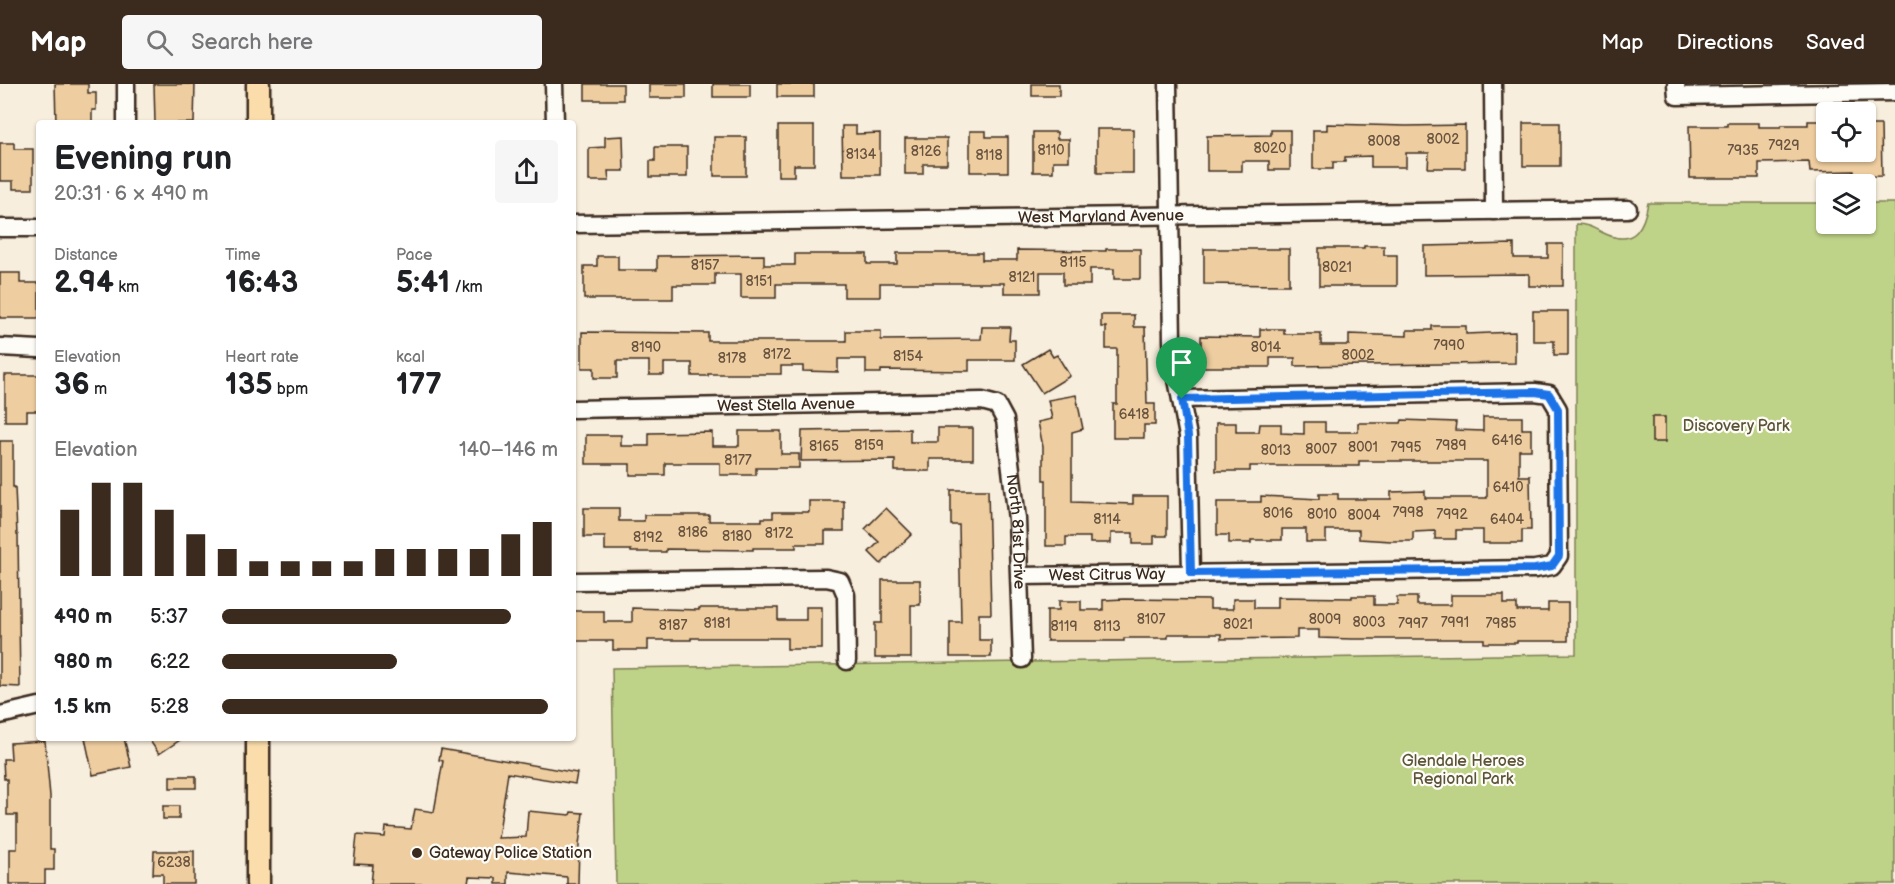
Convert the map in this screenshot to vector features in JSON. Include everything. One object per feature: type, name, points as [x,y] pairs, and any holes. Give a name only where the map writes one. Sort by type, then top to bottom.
[{"type":"main road","points":[[258,84],[258,120]]},
{"type":"main road","points":[[258,741],[258,884]]},
{"type":"street","points":[[126,84],[126,120]]},
{"type":"street","points":[[554,84],[555,120]]},
{"type":"street","points":[[1168,84],[1172,341],[1189,457],[1191,573]]},
{"type":"street","points":[[1493,84],[1494,211]]},
{"type":"street","points":[[1677,90],[1895,92]]},
{"type":"street","name":"West Maryland Avenue","points":[[576,224],[1628,209]]},
{"type":"street","points":[[0,228],[36,228]]},
{"type":"street","points":[[0,347],[36,349]]},
{"type":"street","name":"West Citrus Way","points":[[1020,576],[1535,569],[1552,566],[1559,556],[1558,409],[1549,394],[1535,392],[1182,399]]},
{"type":"street","name":"West Stella Avenue","points":[[576,409],[982,401],[998,405]]},
{"type":"street","name":"North 81st Drive","points":[[998,405],[1005,420],[1017,519],[1022,659]]},
{"type":"street","points":[[576,581],[826,578],[840,581],[846,595],[847,662]]},
{"type":"street","points":[[0,715],[36,707]]},
{"type":"green space","name":"Glendale Heroes Regional Park","points":[[1648,203],[1816,203],[1816,234],[1876,234],[1876,203],[1895,203],[1895,884],[616,884],[612,668],[1576,654],[1576,224],[1589,226],[1617,238],[1625,238],[1637,232],[1644,219]]},
{"type":"building","points":[[55,84],[88,84],[88,93],[96,93],[96,110],[92,110],[92,120],[56,120]]},
{"type":"building","points":[[154,84],[195,84],[194,120],[155,120]]},
{"type":"building","points":[[585,84],[623,84],[623,100],[585,100]]},
{"type":"building","points":[[649,84],[686,84],[686,98],[649,98]]},
{"type":"building","points":[[713,84],[750,84],[750,97],[713,97]]},
{"type":"building","points":[[777,84],[814,84],[814,97],[777,97]]},
{"type":"building","points":[[1032,84],[1059,84],[1059,96],[1032,96]]},
{"type":"building","points":[[1808,121],[1816,121],[1816,162],[1876,162],[1876,125],[1881,125],[1882,176],[1854,174],[1854,171],[1810,172],[1809,162],[1759,163],[1759,178],[1690,178],[1689,126],[1727,126],[1727,123],[1759,123],[1759,127],[1808,125]]},
{"type":"building","points":[[1523,123],[1560,123],[1560,166],[1523,166]]},
{"type":"building","points":[[1327,124],[1465,125],[1465,168],[1428,168],[1429,153],[1406,153],[1406,167],[1371,167],[1371,156],[1345,157],[1345,162],[1333,162],[1333,169],[1313,169],[1313,130],[1327,130]]},
{"type":"building","points":[[778,126],[814,126],[814,165],[794,165],[794,176],[778,176]]},
{"type":"building","points":[[842,126],[856,126],[856,134],[880,133],[880,175],[843,175]]},
{"type":"building","points":[[1097,129],[1133,129],[1133,173],[1097,173]]},
{"type":"building","points":[[1271,130],[1290,130],[1290,170],[1269,170],[1269,161],[1242,161],[1242,171],[1207,171],[1207,136],[1271,135]]},
{"type":"building","points":[[970,131],[986,131],[986,137],[1008,137],[1008,172],[970,172]]},
{"type":"building","points":[[1033,132],[1057,132],[1057,139],[1069,139],[1069,161],[1053,161],[1053,172],[1033,172]]},
{"type":"building","points":[[623,136],[624,171],[608,171],[609,181],[589,181],[589,148],[605,147],[605,137]]},
{"type":"building","points":[[714,137],[746,137],[746,176],[714,176]]},
{"type":"building","points":[[905,138],[947,138],[947,164],[923,164],[923,174],[905,174]]},
{"type":"building","points":[[0,143],[14,143],[14,149],[33,149],[33,189],[13,189],[13,181],[0,181]]},
{"type":"building","points":[[655,147],[687,147],[687,177],[650,177],[650,161],[655,161]]},
{"type":"building","points":[[1514,244],[1514,258],[1548,258],[1548,244],[1563,244],[1563,286],[1529,286],[1529,274],[1424,275],[1424,246]]},
{"type":"building","points":[[1364,246],[1384,246],[1384,255],[1397,255],[1397,286],[1319,286],[1319,248],[1364,248]]},
{"type":"building","points":[[1106,249],[1140,249],[1140,279],[1114,279],[1114,269],[1090,269],[1090,285],[1063,285],[1063,272],[1040,272],[1040,293],[1004,293],[1004,283],[880,283],[880,297],[844,297],[844,284],[776,284],[776,298],[741,298],[741,274],[715,274],[715,285],[673,285],[673,299],[584,299],[584,266],[597,266],[597,256],[618,256],[618,270],[657,270],[657,256],[764,255],[764,265],[795,265],[795,254],[867,254],[867,264],[897,264],[897,253],[982,253],[982,260],[1017,260],[1017,250],[1106,251]]},
{"type":"building","points":[[1204,249],[1289,249],[1289,285],[1204,284]]},
{"type":"building","points":[[0,273],[20,273],[20,283],[36,283],[36,318],[0,318]]},
{"type":"building","points":[[1533,311],[1568,311],[1568,355],[1554,355],[1554,341],[1533,341]]},
{"type":"building","points":[[1101,315],[1134,315],[1134,327],[1145,327],[1147,404],[1155,404],[1155,425],[1144,425],[1144,438],[1113,438],[1113,404],[1117,404],[1117,349],[1106,349],[1106,327],[1101,327]]},
{"type":"building","points":[[1432,326],[1466,326],[1466,334],[1515,332],[1515,363],[1295,366],[1295,358],[1270,358],[1270,367],[1201,367],[1201,336],[1260,337],[1260,329],[1284,329],[1284,334],[1321,334],[1321,345],[1349,345],[1349,334],[1407,336],[1407,330],[1432,330]]},
{"type":"building","points":[[982,327],[1010,327],[1009,340],[1015,340],[1015,360],[969,360],[969,371],[881,370],[881,373],[866,373],[866,359],[838,359],[838,372],[803,371],[803,366],[781,366],[781,374],[708,374],[708,376],[692,376],[692,363],[664,363],[664,375],[649,375],[649,361],[617,361],[617,378],[594,378],[594,368],[582,368],[582,332],[708,333],[708,341],[846,341],[846,331],[881,331],[881,340],[981,339]]},
{"type":"building","points":[[1048,349],[1053,357],[1057,355],[1070,376],[1042,393],[1023,364]]},
{"type":"building","points":[[5,375],[36,375],[36,411],[27,411],[27,421],[5,421]]},
{"type":"building","points":[[1076,395],[1083,429],[1072,432],[1072,502],[1133,504],[1133,496],[1167,496],[1167,536],[1154,536],[1154,544],[1133,544],[1133,533],[1111,533],[1111,543],[1090,543],[1090,537],[1066,537],[1066,546],[1046,546],[1046,480],[1043,480],[1043,447],[1038,422],[1052,419],[1048,400]]},
{"type":"building","points":[[1483,417],[1522,417],[1522,429],[1531,429],[1531,450],[1519,450],[1519,476],[1530,476],[1531,530],[1522,530],[1522,543],[1483,543],[1483,530],[1456,530],[1456,539],[1435,539],[1435,531],[1413,532],[1413,541],[1359,539],[1359,530],[1326,530],[1326,542],[1306,542],[1306,529],[1282,529],[1282,540],[1251,540],[1251,543],[1229,543],[1229,535],[1217,535],[1217,502],[1261,502],[1261,496],[1319,499],[1319,494],[1338,494],[1338,499],[1391,499],[1391,492],[1425,491],[1425,498],[1487,498],[1487,461],[1359,461],[1359,466],[1250,466],[1250,471],[1216,471],[1216,423],[1236,423],[1236,432],[1259,432],[1260,424],[1281,424],[1281,433],[1304,434],[1304,422],[1325,422],[1325,432],[1358,432],[1358,423],[1401,423],[1402,420],[1456,422],[1455,430],[1483,431]]},
{"type":"building","points":[[1652,417],[1665,417],[1665,442],[1652,442]]},
{"type":"building","points":[[938,428],[973,428],[973,459],[930,459],[930,471],[895,471],[895,460],[801,461],[802,431],[910,429],[910,442],[938,442]]},
{"type":"building","points":[[739,431],[781,431],[781,454],[799,454],[799,468],[756,468],[756,475],[720,475],[720,463],[665,463],[665,475],[630,475],[630,464],[586,464],[586,435],[621,435],[621,446],[649,446],[649,433],[712,432],[712,446],[739,446]]},
{"type":"building","points":[[0,441],[13,441],[13,487],[15,487],[18,535],[20,687],[0,686]]},
{"type":"building","points":[[951,490],[988,490],[991,614],[979,614],[979,640],[991,640],[991,657],[950,657],[950,622],[961,622],[959,525],[951,525]]},
{"type":"building","points":[[809,501],[844,501],[844,531],[825,531],[825,544],[796,544],[796,548],[753,548],[753,550],[666,549],[666,552],[631,552],[631,550],[605,550],[605,537],[584,537],[584,508],[619,508],[619,521],[644,521],[644,515],[709,515],[709,521],[762,521],[762,518],[773,518],[773,512],[809,512]]},
{"type":"building","points":[[886,508],[912,534],[881,564],[869,552],[879,542],[865,529]]},
{"type":"building","points":[[882,580],[920,580],[920,605],[911,605],[911,658],[875,658],[875,623],[882,623]]},
{"type":"building","points":[[1451,595],[1504,595],[1504,604],[1517,604],[1517,611],[1548,611],[1548,603],[1568,603],[1568,641],[1484,643],[1484,639],[1319,638],[1319,630],[1297,630],[1297,638],[1221,639],[1221,634],[1168,634],[1168,638],[1124,638],[1124,641],[1047,641],[1047,610],[1059,610],[1059,601],[1081,601],[1081,610],[1103,610],[1103,600],[1124,599],[1210,600],[1210,609],[1233,609],[1233,599],[1254,599],[1254,608],[1277,608],[1277,597],[1374,596],[1374,605],[1397,605],[1397,597],[1417,597],[1417,605],[1451,605]]},
{"type":"building","points":[[806,607],[822,607],[822,649],[787,649],[787,638],[648,640],[648,650],[613,650],[613,641],[576,641],[576,611],[604,611],[604,622],[632,622],[632,608],[699,610],[699,608],[778,608],[778,620],[806,620]]},
{"type":"building","points":[[45,741],[50,796],[50,849],[54,849],[54,870],[45,870],[45,884],[10,884],[10,849],[17,849],[17,815],[7,815],[7,779],[4,779],[3,759],[11,759],[10,743]]},
{"type":"building","points":[[86,741],[125,741],[131,767],[93,775]]},
{"type":"building","points":[[150,741],[178,741],[159,754]]},
{"type":"building","points":[[441,749],[577,773],[575,784],[508,773],[498,838],[526,837],[528,811],[570,815],[571,812],[583,813],[578,884],[567,884],[567,877],[508,872],[508,884],[496,884],[496,878],[469,877],[468,884],[371,884],[373,865],[354,864],[357,835],[385,837],[386,827],[411,829],[415,809],[434,812],[443,761],[439,760]]},
{"type":"building","points":[[170,776],[196,776],[196,788],[170,788]]},
{"type":"building","points":[[163,806],[179,806],[179,819],[163,819]]},
{"type":"building","points":[[154,851],[194,851],[194,884],[163,884],[163,874],[153,874]]},
{"type":"place","name":"Gateway Police Station","points":[[417,853]]},
{"type":"route","points":[[1535,392],[1549,394],[1558,409],[1559,556],[1552,566],[1535,569],[1191,573],[1188,436],[1182,399],[1535,392]]},
{"type":"park label","name":"Discovery Park","points":[[1736,426]]}]
